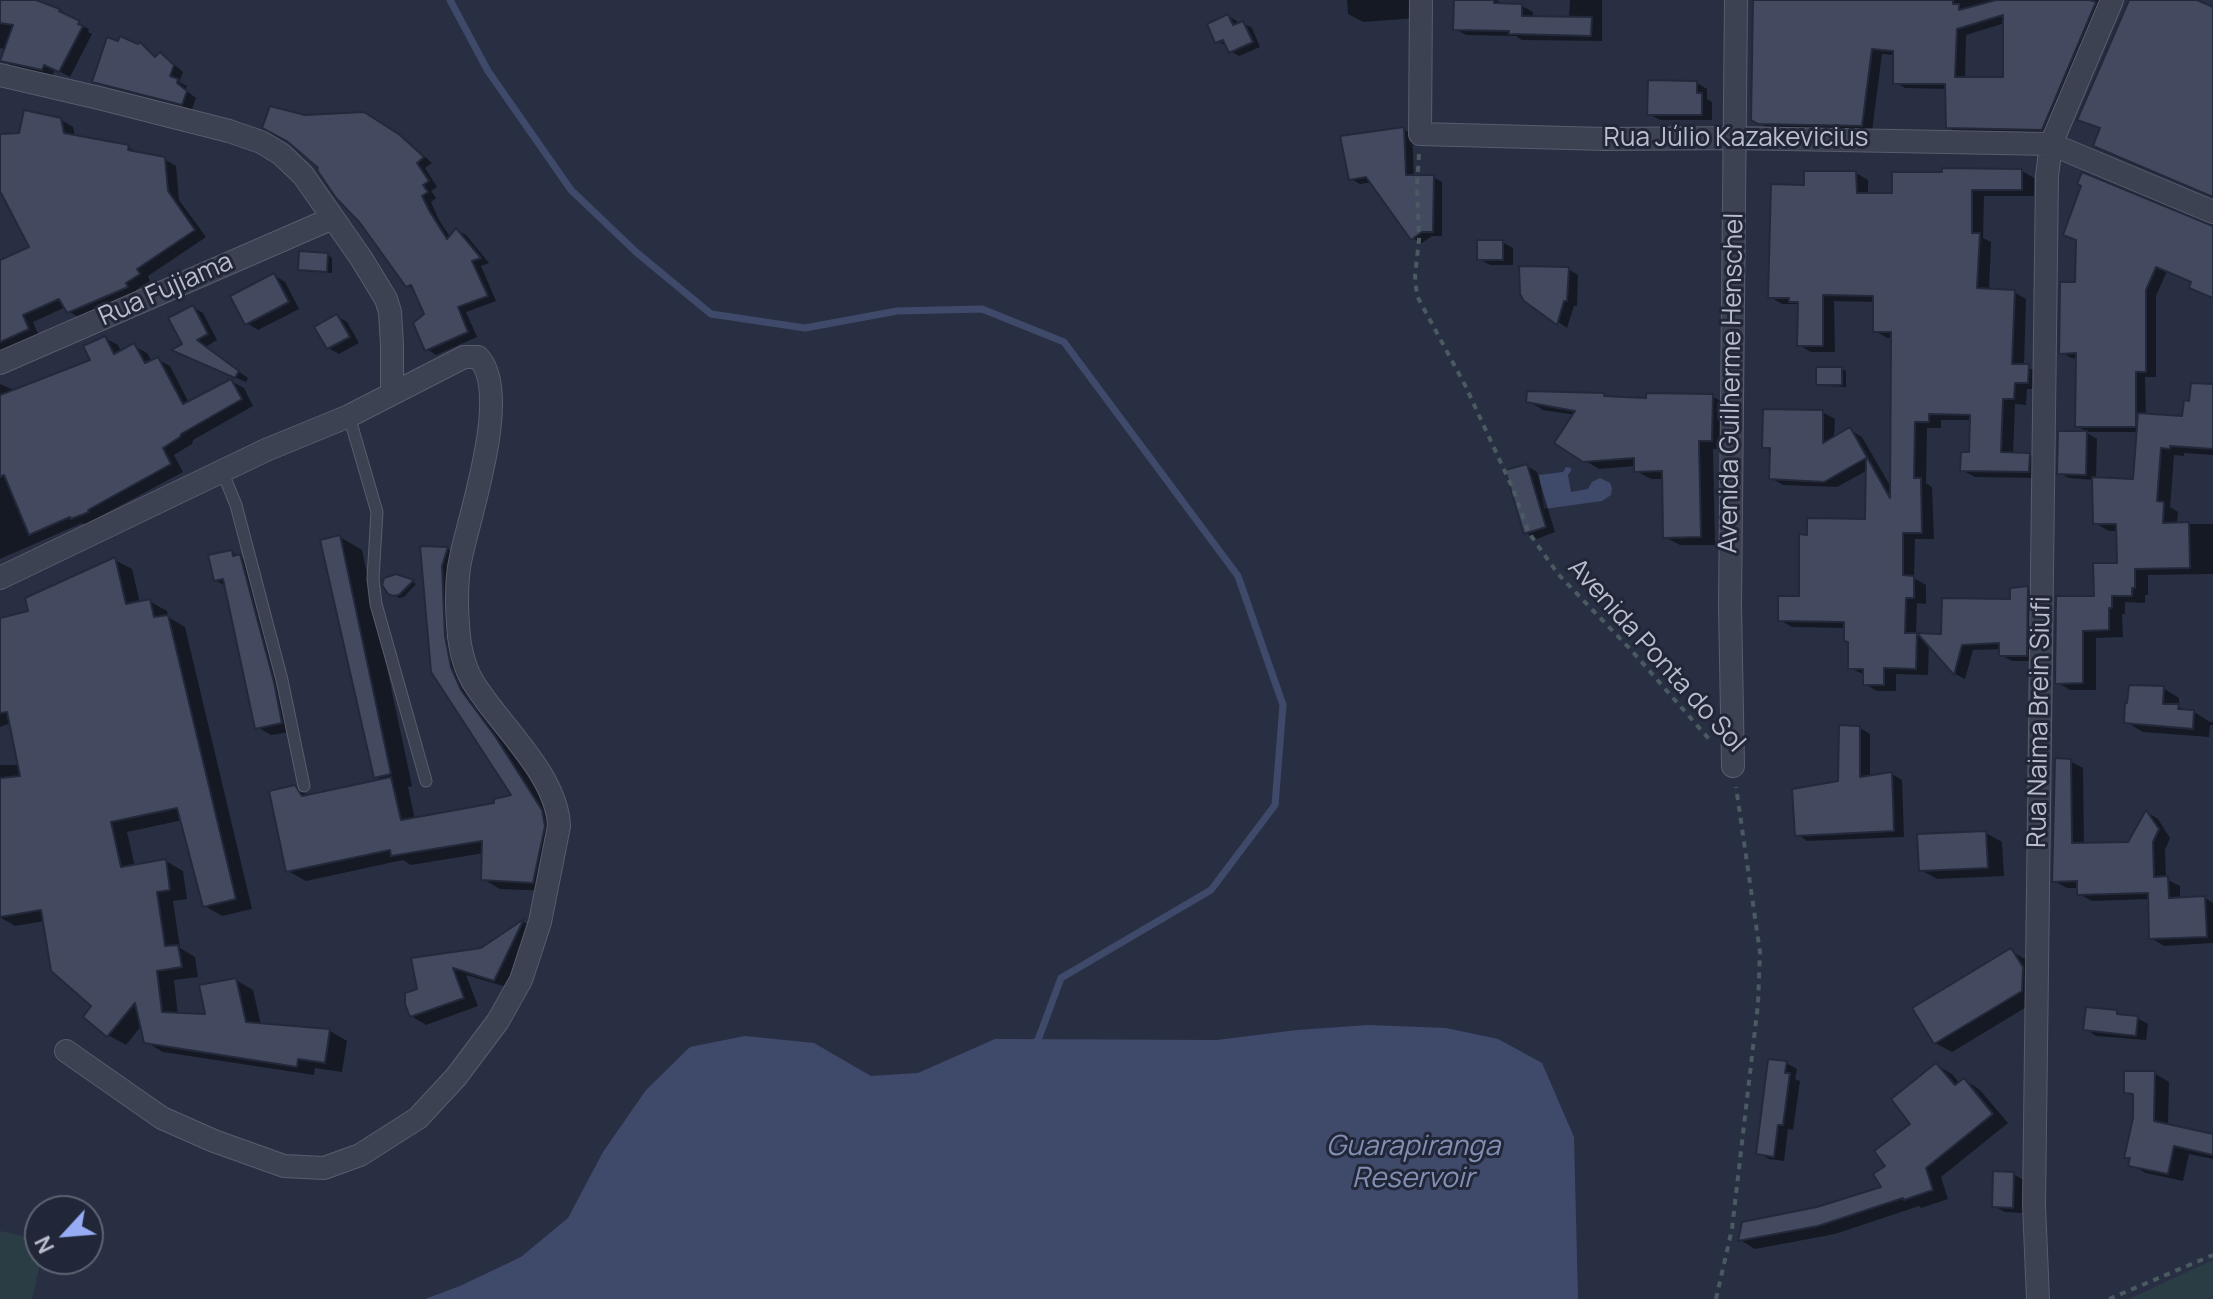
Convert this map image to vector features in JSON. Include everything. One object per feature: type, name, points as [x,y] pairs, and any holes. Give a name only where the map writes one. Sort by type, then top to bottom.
[{"type":"street","points":[[1420,134],[1421,0]]},
{"type":"street","name":"Avenida Guilherme Henschel","points":[[1733,766],[1730,606],[1736,0]]},
{"type":"street","name":"Rua Naima Brein Siufi","points":[[2038,1299],[2034,1135],[2047,176],[2051,144],[2112,0]]},
{"type":"street","points":[[0,75],[229,131],[261,142],[281,154],[303,175],[381,288],[390,312],[392,394]]},
{"type":"street","name":"Rua Júlio Kazakevicius","points":[[1420,134],[2051,144]]},
{"type":"street","points":[[2051,144],[2213,212]]},
{"type":"street","name":"Rua Fujiama","points":[[0,363],[333,218]]},
{"type":"street","points":[[0,578],[266,450],[349,416],[470,356],[478,357],[486,370],[490,392],[489,428],[483,470],[457,584],[459,645],[472,680],[542,775],[558,814],[556,845],[540,922],[521,980],[490,1033],[456,1077],[418,1118],[360,1155],[324,1168],[284,1166],[162,1118],[66,1051]]},
{"type":"lane","points":[[349,416],[377,512],[373,579],[376,604],[426,781]]},
{"type":"lane","points":[[222,471],[236,505],[282,680],[304,786]]},
{"type":"path","name":"Avenida Ponta do Sol","points":[[1420,134],[1417,296],[1465,385],[1513,489],[1529,533],[1558,574],[1632,651],[1733,766],[1760,952],[1758,1004],[1732,1229],[1716,1299]]},
{"type":"path","points":[[2109,1299],[2213,1255]]},
{"type":"shaded area","points":[[0,1231],[24,1236],[24,1275],[37,1275],[32,1299],[0,1299]]},
{"type":"shaded area","points":[[2213,1260],[2213,1299],[2129,1299]]},
{"type":"water","points":[[1566,467],[1571,468],[1568,475],[1571,492],[1588,489],[1592,482],[1600,478],[1610,483],[1611,495],[1602,501],[1544,509],[1539,475],[1563,472]]},
{"type":"water","name":"Guarapiranga Reservoir","points":[[1368,1025],[1446,1028],[1498,1039],[1542,1063],[1574,1137],[1578,1299],[425,1299],[521,1257],[568,1218],[603,1152],[646,1090],[690,1047],[745,1036],[814,1043],[871,1076],[918,1073],[995,1039],[1217,1040]]},
{"type":"building","points":[[0,0],[36,0],[80,21],[78,24],[83,26],[59,72],[44,65],[42,70],[0,61],[13,25],[0,23]]},
{"type":"building","points":[[1454,0],[1522,4],[1522,16],[1592,17],[1591,36],[1453,30]]},
{"type":"building","points":[[1753,0],[1953,0],[1953,4],[1959,4],[1959,10],[1996,0],[2096,2],[2042,130],[1946,128],[1945,84],[1893,84],[1893,51],[1872,49],[1862,126],[1758,124],[1751,120]],"holes":[[[2003,15],[2003,77],[1955,77],[1957,29]]]},
{"type":"building","points":[[2129,0],[2197,0],[2213,7],[2213,197],[2093,146],[2100,128],[2077,120]]},
{"type":"building","points":[[1228,14],[1233,25],[1243,21],[1253,42],[1229,53],[1223,40],[1215,43],[1207,24]]},
{"type":"building","points":[[120,36],[138,44],[140,42],[155,57],[160,52],[174,65],[170,76],[178,79],[177,83],[187,91],[182,105],[92,82],[107,37],[118,41]]},
{"type":"building","points":[[1648,80],[1697,81],[1697,93],[1702,93],[1702,115],[1647,115]]},
{"type":"building","points":[[270,106],[305,115],[364,112],[400,135],[424,157],[417,163],[429,181],[423,185],[428,192],[422,196],[430,212],[447,239],[456,228],[481,258],[472,261],[488,296],[458,307],[468,332],[425,351],[413,323],[424,314],[411,285],[406,287],[360,223],[336,198],[318,168],[288,142],[262,128]]},
{"type":"building","points":[[24,110],[61,118],[64,133],[129,145],[128,150],[165,157],[168,191],[195,230],[137,269],[140,274],[126,283],[128,287],[67,313],[59,299],[23,315],[29,329],[0,342],[0,260],[29,247],[0,191],[0,134],[19,133]]},
{"type":"building","points":[[1404,127],[1406,175],[1434,175],[1433,232],[1422,232],[1411,240],[1366,177],[1349,180],[1340,136]]},
{"type":"building","points":[[1942,168],[2022,169],[2022,190],[1972,190],[1972,233],[1980,233],[1977,288],[2015,290],[2012,364],[2029,364],[2028,383],[2015,383],[2014,399],[2003,399],[2001,452],[2030,453],[2029,472],[1960,471],[1961,452],[1969,452],[1970,415],[1929,414],[1929,422],[1915,422],[1914,478],[1921,478],[1922,533],[1903,533],[1903,575],[1914,576],[1914,598],[1906,598],[1905,633],[1917,633],[1916,669],[1884,668],[1884,685],[1863,685],[1863,669],[1848,669],[1844,622],[1778,621],[1778,596],[1799,596],[1799,534],[1807,535],[1807,518],[1865,519],[1866,458],[1824,482],[1769,479],[1770,448],[1762,448],[1763,409],[1823,410],[1823,443],[1850,427],[1890,498],[1891,332],[1873,332],[1873,296],[1823,295],[1823,346],[1797,346],[1798,302],[1789,302],[1789,298],[1768,298],[1771,184],[1804,185],[1804,171],[1856,171],[1857,193],[1892,193],[1892,172],[1942,172]]},
{"type":"building","points":[[2082,172],[2213,226],[2213,298],[2189,288],[2191,282],[2156,267],[2146,290],[2146,372],[2136,372],[2136,427],[2075,427],[2076,353],[2059,354],[2060,282],[2075,282],[2076,240],[2063,235],[2081,186],[2077,184]]},
{"type":"building","points":[[1477,240],[1503,240],[1503,260],[1477,260]]},
{"type":"building","points":[[299,251],[328,253],[327,272],[298,270]]},
{"type":"building","points":[[1519,266],[1569,267],[1567,301],[1564,301],[1557,325],[1524,301],[1520,294]]},
{"type":"building","points":[[274,273],[289,302],[245,325],[230,296]]},
{"type":"building","points":[[193,305],[208,334],[197,340],[239,371],[235,378],[171,350],[182,344],[168,318]]},
{"type":"building","points":[[337,314],[350,337],[327,349],[314,327]]},
{"type":"building","points":[[105,336],[114,354],[134,343],[145,363],[158,357],[183,404],[231,379],[242,399],[181,434],[163,448],[171,464],[89,512],[29,535],[4,475],[0,477],[0,395],[90,360],[83,346]]},
{"type":"building","points":[[1816,367],[1842,367],[1842,385],[1816,385]]},
{"type":"building","points":[[2191,383],[2213,384],[2213,449],[2161,448],[2157,501],[2164,502],[2163,523],[2189,522],[2190,568],[2135,569],[2132,596],[2112,596],[2109,630],[2083,631],[2083,683],[2055,684],[2056,596],[2094,596],[2093,563],[2117,563],[2116,524],[2093,524],[2092,477],[2133,479],[2138,413],[2182,416],[2184,400],[2189,401]]},
{"type":"building","points":[[1527,391],[1605,393],[1604,396],[1646,398],[1646,393],[1713,394],[1712,441],[1699,441],[1701,537],[1663,538],[1662,471],[1634,472],[1634,458],[1583,462],[1554,443],[1575,411],[1526,402]]},
{"type":"building","points":[[2058,431],[2087,431],[2086,475],[2057,474]]},
{"type":"building","points":[[1527,464],[1546,527],[1524,534],[1505,470]]},
{"type":"building","points":[[340,535],[391,774],[374,778],[320,540]]},
{"type":"building","points":[[420,546],[448,547],[442,566],[445,636],[451,667],[461,690],[495,736],[542,810],[545,826],[533,883],[481,880],[482,841],[391,856],[390,850],[286,872],[269,791],[295,785],[302,796],[391,777],[401,820],[494,803],[494,799],[511,795],[431,672]]},
{"type":"building","points":[[232,550],[233,556],[240,554],[282,723],[255,729],[223,579],[214,581],[208,555]]},
{"type":"building","points":[[115,557],[126,604],[150,599],[154,617],[168,615],[236,899],[203,907],[177,808],[111,822],[121,867],[166,859],[170,890],[157,892],[165,946],[178,945],[182,967],[157,971],[162,1012],[205,1014],[199,985],[236,978],[246,1022],[330,1029],[325,1063],[298,1059],[297,1067],[144,1043],[135,1003],[107,1037],[83,1017],[91,1006],[51,971],[41,910],[0,917],[0,778],[20,776],[7,712],[0,713],[0,618],[28,611],[25,598]]},
{"type":"building","points":[[396,574],[414,580],[399,595],[393,596],[382,585],[384,578]]},
{"type":"building","points":[[2028,586],[2027,656],[1999,656],[1999,643],[1962,645],[1954,675],[1917,633],[1941,634],[1942,598],[2010,599],[2010,588]]},
{"type":"building","points":[[2129,685],[2164,686],[2163,704],[2179,704],[2178,709],[2194,710],[2193,729],[2124,723]]},
{"type":"building","points":[[1839,725],[1860,726],[1860,777],[1892,772],[1894,831],[1795,836],[1792,789],[1838,781]]},
{"type":"building","points":[[2055,758],[2071,759],[2072,843],[2128,842],[2146,810],[2159,829],[2153,842],[2154,877],[2168,876],[2169,898],[2205,896],[2207,937],[2149,939],[2148,893],[2077,895],[2077,881],[2052,882]]},
{"type":"building","points":[[1986,831],[1988,868],[1919,871],[1917,834]]},
{"type":"building","points":[[524,919],[494,981],[453,968],[464,998],[410,1017],[405,993],[417,989],[411,958],[481,948]]},
{"type":"building","points":[[2011,948],[2023,967],[2022,991],[1934,1044],[1912,1008]]},
{"type":"building","points":[[2086,1007],[2138,1016],[2136,1036],[2083,1030]]},
{"type":"building","points":[[1768,1059],[1787,1061],[1785,1073],[1790,1073],[1783,1125],[1778,1125],[1774,1157],[1756,1154]]},
{"type":"building","points":[[1936,1063],[1955,1085],[1964,1078],[1993,1114],[1926,1168],[1933,1190],[1818,1226],[1738,1241],[1742,1222],[1817,1207],[1881,1187],[1873,1174],[1885,1166],[1874,1151],[1910,1124],[1891,1099]]},
{"type":"building","points":[[2124,1071],[2155,1071],[2154,1121],[2213,1134],[2213,1155],[2174,1146],[2168,1174],[2128,1166],[2130,1158],[2124,1158],[2133,1118],[2133,1094],[2124,1093]]},
{"type":"building","points":[[1993,1171],[2014,1172],[2013,1208],[1992,1207]]},
{"type":"waterway","points":[[450,0],[488,71],[571,190],[636,252],[711,314],[805,328],[897,311],[982,309],[1064,342],[1238,576],[1283,705],[1275,805],[1211,890],[1061,978],[1038,1040],[1032,1045]]}]
